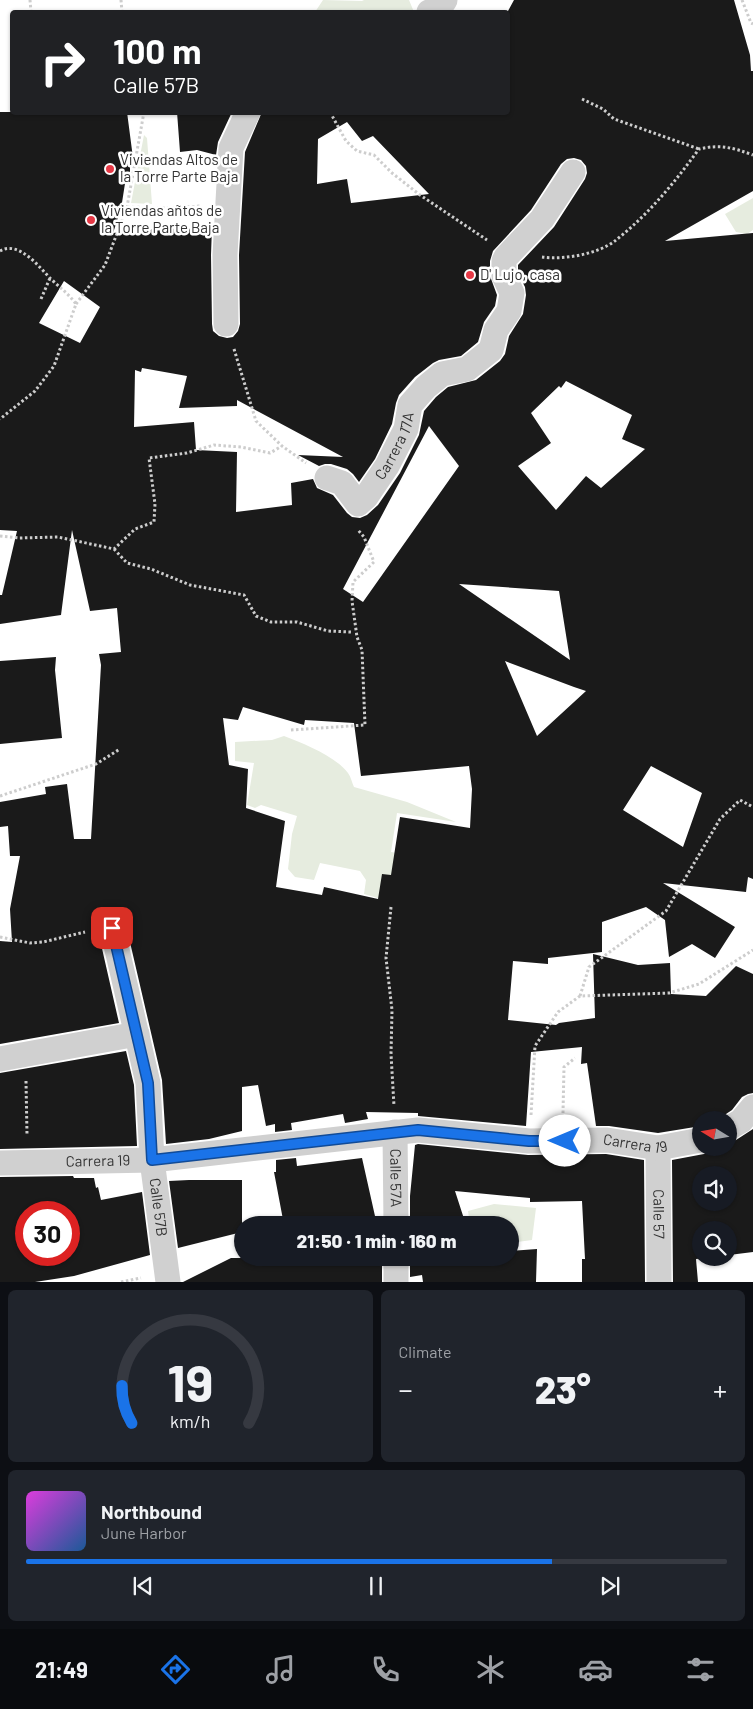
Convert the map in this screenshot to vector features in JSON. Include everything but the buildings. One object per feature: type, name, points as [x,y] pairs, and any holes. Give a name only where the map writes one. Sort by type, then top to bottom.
[{"type":"street","points":[[433,10],[441,6],[445,0]]},
{"type":"street","points":[[226,324],[225,255],[231,148],[247,115]]},
{"type":"street","points":[[509,253],[542,219],[573,172]]},
{"type":"street","name":"Carrera 17A","points":[[366,497],[387,466],[406,429],[410,405],[426,387],[442,374],[468,369],[491,350],[496,330],[509,310],[512,293],[504,276],[504,261],[509,253]]},
{"type":"street","points":[[327,478],[342,483],[358,504],[366,497]]},
{"type":"street","name":"Calle 57B","points":[[112,928],[148,1083],[152,1160],[168,1282]]},
{"type":"street","points":[[0,1059],[137,1034]]},
{"type":"street","points":[[738,1123],[753,1107]]},
{"type":"street","name":"Carrera 19","points":[[0,1164],[152,1160],[418,1130],[529,1141],[607,1140],[658,1148],[692,1142]]},
{"type":"street","name":"Calle 57A","points":[[395,1132],[396,1216]]},
{"type":"street","name":"Calle 57","points":[[658,1148],[659,1282]]},
{"type":"street","points":[[396,1266],[396,1282]]},
{"type":"path","points":[[742,0],[753,24]]},
{"type":"path","points":[[582,99],[602,109],[614,120],[699,149],[715,145],[753,155]]},
{"type":"path","points":[[0,419],[35,391],[54,366],[76,304],[105,265],[127,207],[143,115]]},
{"type":"path","points":[[332,115],[346,141],[358,151],[374,155],[406,184],[487,240],[509,253],[557,259],[588,254],[615,241],[662,197],[699,149]]},
{"type":"path","points":[[127,207],[227,206]]},
{"type":"path","points":[[0,251],[6,248],[16,250],[40,265],[50,278],[70,295],[76,304]]},
{"type":"path","points":[[41,299],[50,278]]},
{"type":"path","points":[[114,549],[135,530],[154,522],[149,458],[187,454],[214,445],[241,447],[270,453],[282,446],[256,422],[226,324]]},
{"type":"path","points":[[291,730],[365,725],[362,650],[357,637],[352,601],[353,582],[374,562],[364,537],[352,522],[366,497]]},
{"type":"path","points":[[0,536],[19,538],[58,537],[114,549],[127,563],[151,569],[190,585],[244,595],[256,616],[271,622],[297,622],[328,631],[351,632]]},
{"type":"path","points":[[0,796],[96,764],[120,749]]},
{"type":"path","points":[[580,996],[588,967],[666,911],[720,819],[740,800],[753,807]]},
{"type":"path","points":[[391,907],[386,958],[392,1010],[391,1054],[395,1132]]},
{"type":"path","points":[[0,938],[30,943],[43,942],[72,934],[112,928]]},
{"type":"path","points":[[529,1141],[534,1046],[558,1012],[580,996],[668,993],[699,984],[753,950]]},
{"type":"path","points":[[27,1054],[27,1146],[31,1163]]},
{"type":"path","points":[[565,1141],[563,1123],[564,1068],[575,1058]]},
{"type":"shaded area","points":[[323,0],[409,0],[413,10],[316,10]]},
{"type":"shaded area","points":[[144,135],[147,138],[152,204],[131,203]]},
{"type":"shaded area","points":[[753,198],[753,230],[747,234],[736,232],[725,214]]},
{"type":"shaded area","points":[[284,736],[335,761],[348,773],[354,787],[407,802],[456,822],[397,813],[391,852],[428,858],[391,902],[364,894],[366,880],[360,871],[320,863],[314,880],[295,877],[288,869],[292,834],[297,816],[261,805],[255,808],[247,805],[254,763],[235,761],[235,742],[272,740]]},
{"type":"shaded area","points":[[494,1204],[536,1208],[532,1240],[519,1242],[519,1216],[469,1216],[468,1211]]},
{"type":"place","name":"Viviendas Altos de la Torre Parte Baja","points":[[110,169]]},
{"type":"place","name":"Viviendas añtos de la Torre Parte Baja","points":[[91,220]]},
{"type":"place","name":"D' Lujo, casa","points":[[470,275]]},
{"type":"route","points":[[112,928],[148,1083],[152,1160],[418,1130],[529,1141],[565,1141]]}]
